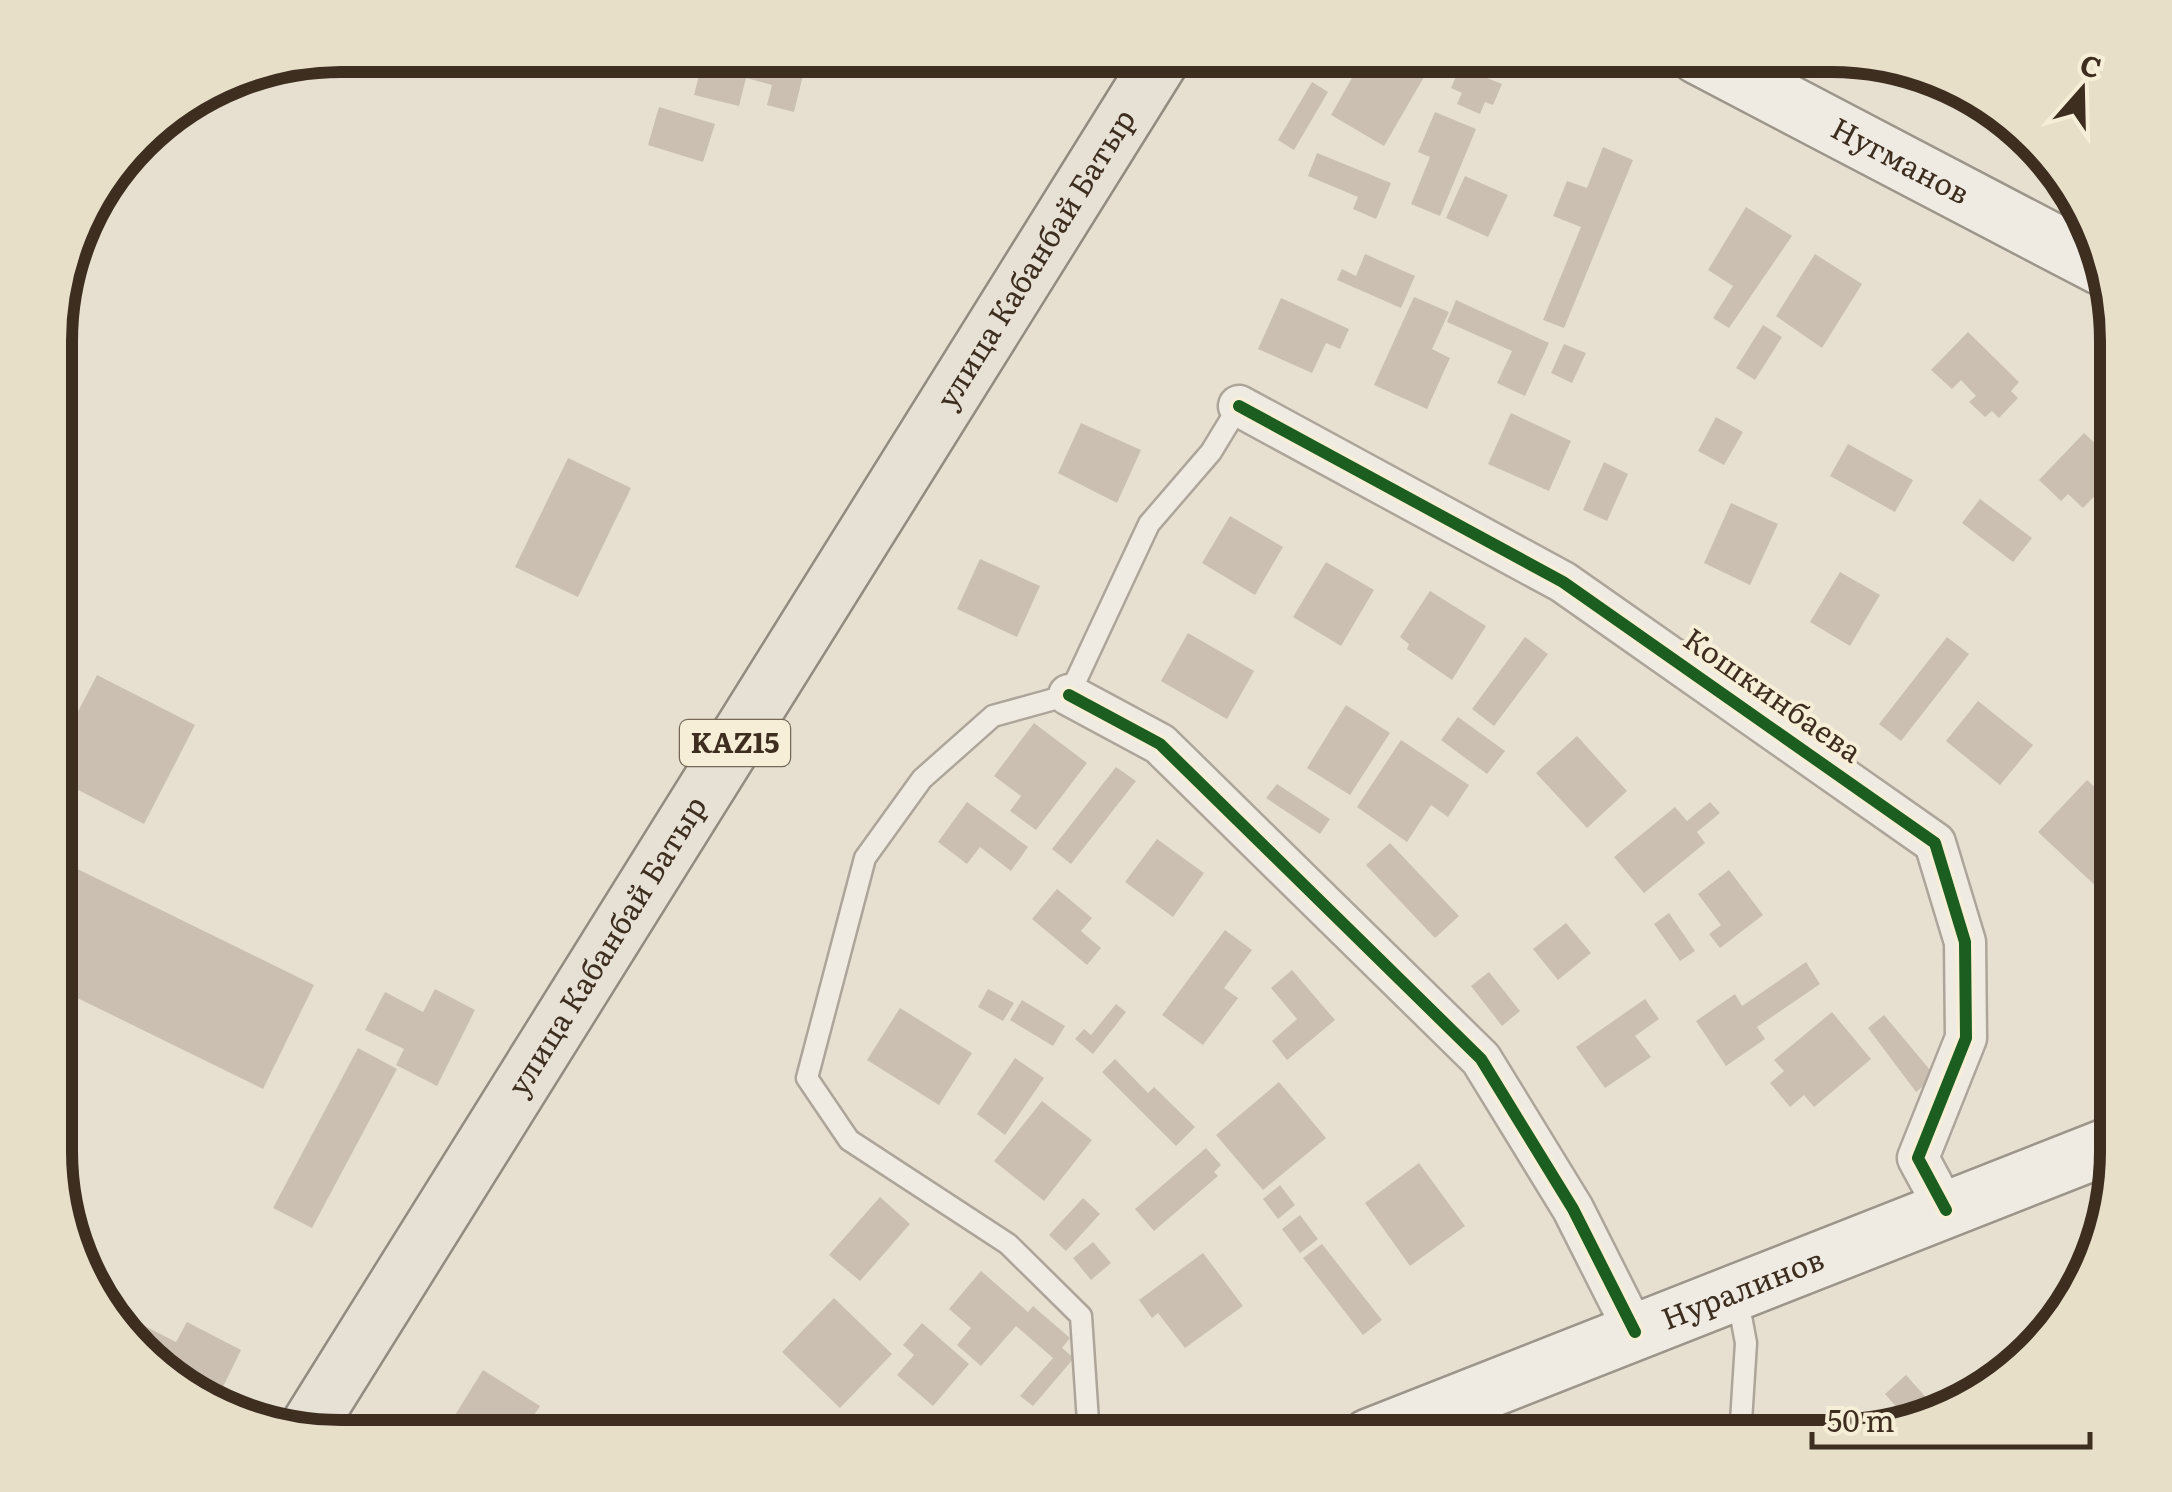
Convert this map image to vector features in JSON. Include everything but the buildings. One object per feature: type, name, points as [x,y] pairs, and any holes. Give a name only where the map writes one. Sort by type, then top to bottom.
[{"type":"main road","name":"улица Кабанбай Батыр","points":[[314,1418],[1153,73]]},
{"type":"main road","name":"Нугманов","points":[[1730,73],[2086,259]]},
{"type":"main road","name":"Нуралинов","points":[[1412,1420],[2099,1150]]},
{"type":"street","name":"Кошкинбаева","points":[[1239,406],[1563,582],[1934,843],[1965,942],[1966,1038],[1918,1158],[1946,1210]]},
{"type":"street","points":[[1069,696],[1160,744],[1481,1059],[1573,1209],[1635,1332]]},
{"type":"lane","points":[[1088,1420],[1082,1316],[1008,1244],[849,1140],[807,1078],[865,858],[922,779],[993,716],[1069,696],[1149,524],[1211,452],[1239,406]]},
{"type":"lane","points":[[1736,1292],[1746,1343],[1741,1420]]},
{"type":"cycle path","points":[[1239,406],[1563,582],[1935,843],[1965,942],[1966,1038],[1918,1158],[1946,1210]]},
{"type":"cycle path","points":[[1069,695],[1160,744],[1481,1059],[1573,1209],[1635,1332]]}]
